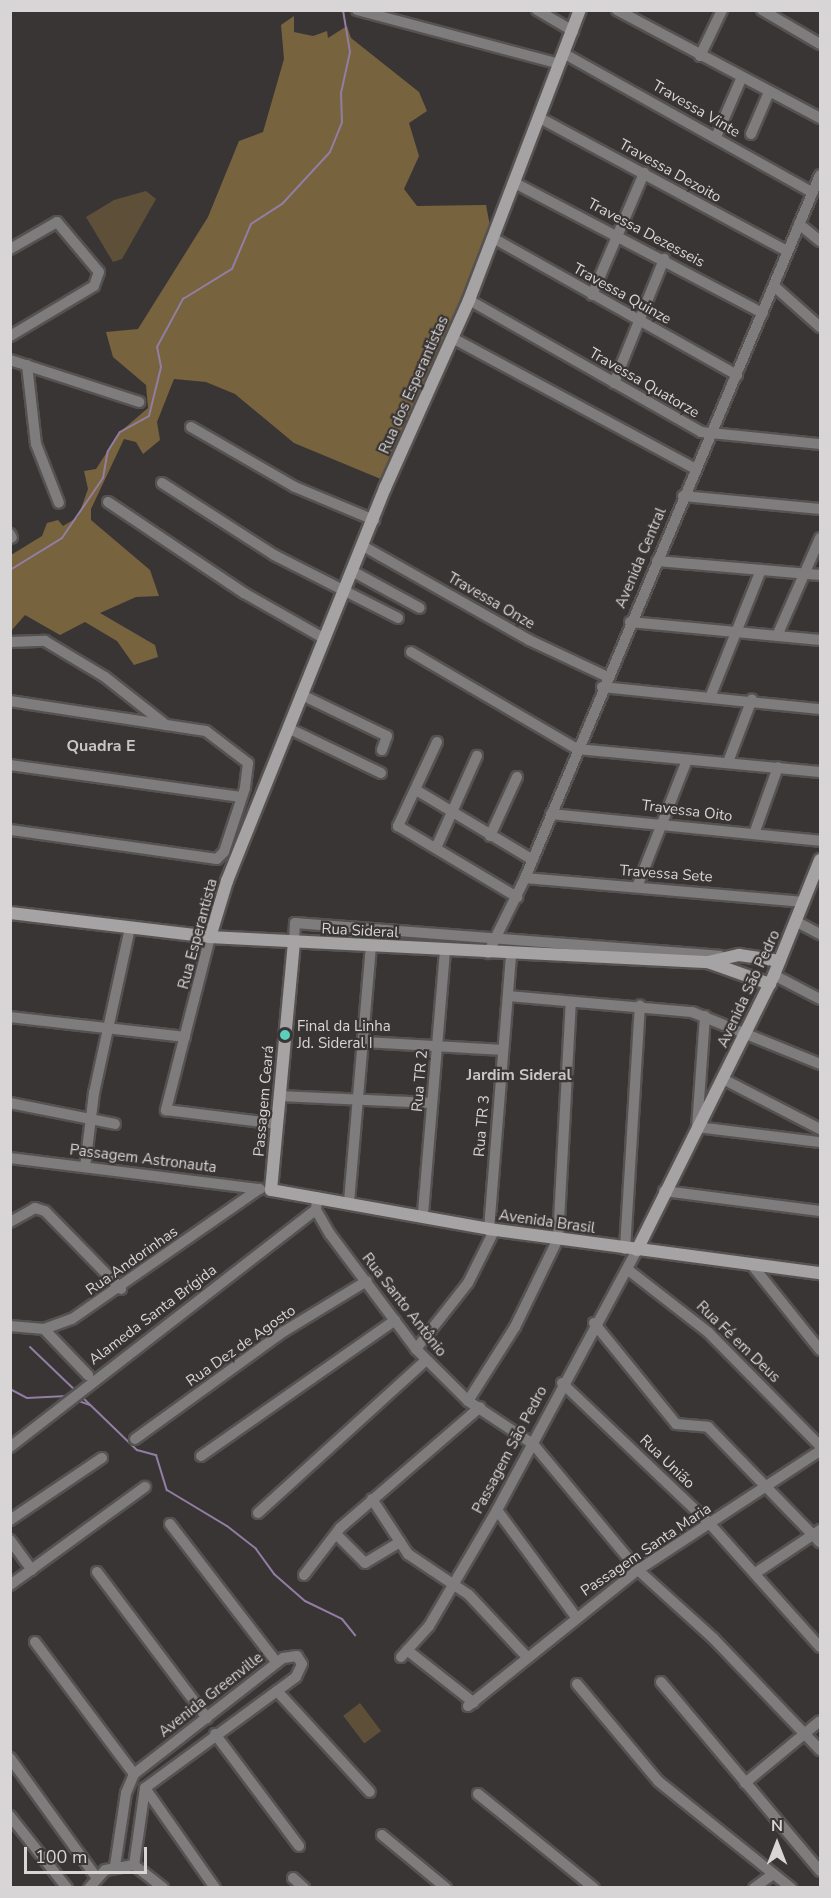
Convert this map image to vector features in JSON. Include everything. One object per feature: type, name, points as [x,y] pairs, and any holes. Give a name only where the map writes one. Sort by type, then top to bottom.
[{"type":"main road","name":"Rua dos Esperantistas","points":[[274,770],[352,571],[469,300],[580,10]]},
{"type":"main road","name":"Rua Esperantista","points":[[210,937],[274,770]]},
{"type":"main road","name":"Avenida São Pedro","points":[[631,1249],[723,1079],[772,980],[820,865]]},
{"type":"main road","name":"Rua Sideral","points":[[10,913],[210,937],[445,951],[491,947],[511,955],[708,962],[772,980]]},
{"type":"main road","name":"Passagem Ceará","points":[[265,1190],[278,1124],[294,942]]},
{"type":"main road","name":"Rua Sideral","points":[[708,962],[720,956]]},
{"type":"main road","points":[[720,956],[780,961]]},
{"type":"main road","name":"Avenida Brasil","points":[[265,1190],[316,1204],[349,1202],[423,1213],[492,1229],[558,1239],[820,1273]]},
{"type":"street","name":"Travessa Vinte","points":[[357,10],[399,23],[561,59],[716,137],[813,192]]},
{"type":"street","points":[[537,10],[573,31]]},
{"type":"street","points":[[617,10],[820,118]]},
{"type":"street","points":[[700,56],[722,10]]},
{"type":"street","points":[[762,10],[820,44]]},
{"type":"street","points":[[716,137],[742,77]]},
{"type":"street","points":[[752,134],[769,92]]},
{"type":"street","name":"Travessa Dezoito","points":[[538,117],[787,251]]},
{"type":"street","points":[[592,295],[644,173]]},
{"type":"street","name":"Avenida Central","points":[[491,947],[518,897],[602,687],[683,496],[712,434],[820,175]]},
{"type":"street","name":"Travessa Dezesseis","points":[[513,182],[619,235],[763,314]]},
{"type":"street","points":[[799,224],[820,241]]},
{"type":"street","points":[[10,249],[46,225],[64,226],[97,267],[97,283],[10,336]]},
{"type":"street","name":"Travessa Quinze","points":[[493,238],[737,375]]},
{"type":"street","points":[[614,383],[664,259]]},
{"type":"street","points":[[774,286],[820,327]]},
{"type":"street","name":"Travessa Quatorze","points":[[469,300],[614,383],[712,434],[820,444]]},
{"type":"street","points":[[458,341],[696,469]]},
{"type":"street","points":[[10,360],[139,402]]},
{"type":"street","points":[[27,365],[36,444],[59,503]]},
{"type":"street","points":[[191,428],[296,487],[374,520]]},
{"type":"street","points":[[162,483],[244,537],[344,592],[398,618]]},
{"type":"street","points":[[683,496],[820,509]]},
{"type":"street","points":[[108,502],[244,593],[326,639]]},
{"type":"street","points":[[777,636],[820,538]]},
{"type":"street","name":"Travessa Onze","points":[[363,546],[529,640],[608,677]]},
{"type":"street","points":[[657,561],[820,575]]},
{"type":"street","points":[[711,695],[761,570]]},
{"type":"street","points":[[352,571],[420,608]]},
{"type":"street","points":[[630,622],[820,640]]},
{"type":"street","points":[[10,642],[45,641],[105,677],[167,725]]},
{"type":"street","points":[[411,652],[577,749],[820,772]]},
{"type":"street","points":[[602,687],[752,699],[820,709]]},
{"type":"street","points":[[304,696],[387,736],[382,750]]},
{"type":"street","points":[[728,762],[752,699]]},
{"type":"street","points":[[10,701],[206,731],[248,763],[241,797],[222,856],[211,860],[10,830]]},
{"type":"street","points":[[290,729],[381,773]]},
{"type":"street","points":[[437,742],[398,826],[518,897]]},
{"type":"street","points":[[436,848],[477,756]]},
{"type":"street","points":[[637,886],[687,760]]},
{"type":"street","points":[[10,765],[241,797]]},
{"type":"street","points":[[754,834],[778,767]]},
{"type":"street","points":[[490,836],[518,777]]},
{"type":"street","points":[[416,790],[533,860]]},
{"type":"street","name":"Travessa Oito","points":[[550,814],[663,822],[820,841]]},
{"type":"street","name":"Travessa Sete","points":[[525,878],[804,902]]},
{"type":"street","points":[[797,922],[820,934]]},
{"type":"street","points":[[294,942],[296,923],[491,947],[720,956]]},
{"type":"street","points":[[85,1167],[94,1093],[112,1025],[130,928]]},
{"type":"street","name":"Rua Esperantista","points":[[210,937],[166,1110],[278,1124]]},
{"type":"street","points":[[349,1202],[361,1100],[371,946]]},
{"type":"street","name":"Rua TR 2","points":[[423,1213],[445,951]]},
{"type":"street","name":"Rua TR 3","points":[[492,1229],[511,955]]},
{"type":"street","points":[[772,980],[820,999]]},
{"type":"street","points":[[508,996],[640,1005],[705,1016],[746,1030],[820,1064]]},
{"type":"street","points":[[468,1401],[515,1327],[558,1239],[571,1002]]},
{"type":"street","name":"Passagem São Pedro","points":[[471,1704],[404,1654],[454,1584],[497,1510],[594,1323],[627,1269],[631,1249],[640,1005]]},
{"type":"street","name":"Avenida São Pedro","points":[[697,1127],[705,1016]]},
{"type":"street","points":[[10,1017],[112,1025],[185,1036]]},
{"type":"street","points":[[365,1042],[503,1050]]},
{"type":"street","points":[[723,1079],[820,1129]]},
{"type":"street","points":[[279,1096],[432,1103]]},
{"type":"street","points":[[10,1103],[115,1124]]},
{"type":"street","points":[[697,1127],[820,1142]]},
{"type":"street","name":"Passagem Astronauta","points":[[10,1158],[265,1190]]},
{"type":"street","name":"Rua Andorinhas","points":[[44,1329],[121,1289],[265,1190]]},
{"type":"street","points":[[664,1191],[820,1211]]},
{"type":"street","name":"Rua Santo Antônio","points":[[316,1204],[367,1281],[426,1360],[468,1401],[533,1444],[638,1570],[806,1733],[820,1750]]},
{"type":"street","name":"Alameda Santa Brígida","points":[[10,1447],[64,1407],[80,1390],[316,1204]]},
{"type":"street","points":[[10,1222],[35,1208],[45,1211],[121,1289]]},
{"type":"street","points":[[416,1349],[468,1283],[492,1229]]},
{"type":"street","points":[[752,1265],[820,1350]]},
{"type":"street","name":"Rua Fé em Deus","points":[[627,1269],[687,1313],[820,1446]]},
{"type":"street","name":"Rua Dez de Agosto","points":[[135,1439],[283,1332],[367,1281]]},
{"type":"street","points":[[201,1456],[395,1320]]},
{"type":"street","points":[[594,1323],[676,1424],[703,1423],[818,1535],[757,1572]]},
{"type":"street","points":[[10,1326],[44,1329],[88,1375]]},
{"type":"street","points":[[258,1513],[426,1360]]},
{"type":"street","name":"Rua União","points":[[562,1383],[757,1572],[820,1647]]},
{"type":"street","points":[[304,1575],[336,1534],[372,1499],[480,1407]]},
{"type":"street","name":"Passagem Santa Maria","points":[[471,1704],[576,1617],[638,1570],[820,1451]]},
{"type":"street","points":[[10,1520],[102,1458]]},
{"type":"street","points":[[10,1586],[145,1486]]},
{"type":"street","points":[[372,1499],[408,1554],[454,1584],[527,1657]]},
{"type":"street","points":[[497,1510],[576,1617]]},
{"type":"street","points":[[170,1524],[277,1663]]},
{"type":"street","points":[[336,1534],[365,1563],[400,1542]]},
{"type":"street","points":[[10,1540],[32,1570]]},
{"type":"street","points":[[97,1572],[207,1718]]},
{"type":"street","points":[[35,1642],[134,1774],[126,1793],[115,1866]]},
{"type":"street","name":"Avenida Greenville","points":[[134,1774],[277,1663],[291,1656],[302,1664],[296,1677],[215,1734],[145,1788]]},
{"type":"street","points":[[661,1682],[820,1871]]},
{"type":"street","points":[[577,1684],[658,1781],[790,1887]]},
{"type":"street","points":[[277,1691],[370,1792]]},
{"type":"street","points":[[745,1783],[820,1721]]},
{"type":"street","points":[[215,1734],[299,1846]]},
{"type":"street","points":[[10,1758],[96,1877]]},
{"type":"street","points":[[134,1865],[145,1788]]},
{"type":"street","points":[[145,1788],[215,1887]]},
{"type":"street","points":[[478,1794],[594,1887]]},
{"type":"street","points":[[10,1816],[67,1887]]},
{"type":"street","points":[[382,1835],[446,1887]]},
{"type":"street","points":[[89,1887],[96,1877],[115,1866],[134,1865],[163,1887]]},
{"type":"street","points":[[754,1887],[773,1874]]},
{"type":"street","points":[[293,1878],[304,1887]]},
{"type":"shaded area","points":[[294,16],[294,32],[313,36],[327,31],[328,38],[347,26],[351,38],[419,92],[427,111],[409,123],[419,156],[404,189],[417,206],[486,205],[491,231],[388,482],[294,443],[235,394],[206,382],[174,379],[157,422],[160,440],[143,454],[136,442],[124,439],[91,509],[91,520],[150,570],[159,596],[136,597],[100,613],[155,645],[158,657],[134,665],[117,641],[85,622],[60,635],[25,615],[11,631],[11,555],[42,536],[47,523],[58,520],[63,526],[78,517],[88,489],[84,471],[96,469],[120,432],[148,408],[146,385],[113,357],[106,332],[138,329],[208,217],[239,141],[263,132],[284,59],[281,25]]},
{"type":"shaded area","points":[[146,191],[156,199],[122,259],[113,262],[86,217],[114,200]]},
{"type":"shaded area","points":[[360,1703],[381,1731],[364,1744],[343,1716]]},
{"type":"waterway","points":[[10,570],[62,538],[103,478],[108,451],[120,432],[149,416],[161,367],[157,347],[183,299],[232,269],[251,224],[283,203],[330,152],[342,122],[341,93],[350,52],[343,10]]},
{"type":"waterway","points":[[30,1347],[77,1392]]},
{"type":"waterway","points":[[10,1389],[27,1398],[67,1396]]},
{"type":"waterway","points":[[81,1396],[137,1450],[156,1455],[167,1490],[227,1526],[256,1549],[274,1574],[305,1601],[342,1619],[355,1635]]},
{"type":"waterway","points":[[76,1400],[90,1405]]},
{"type":"place","name":"Final da Linha Jd. Sideral I","points":[[285,1035]]},
{"type":"district","name":"Quadra E","points":[[101,746]]},
{"type":"district","name":"Jardim Sideral","points":[[519,1075]]}]
